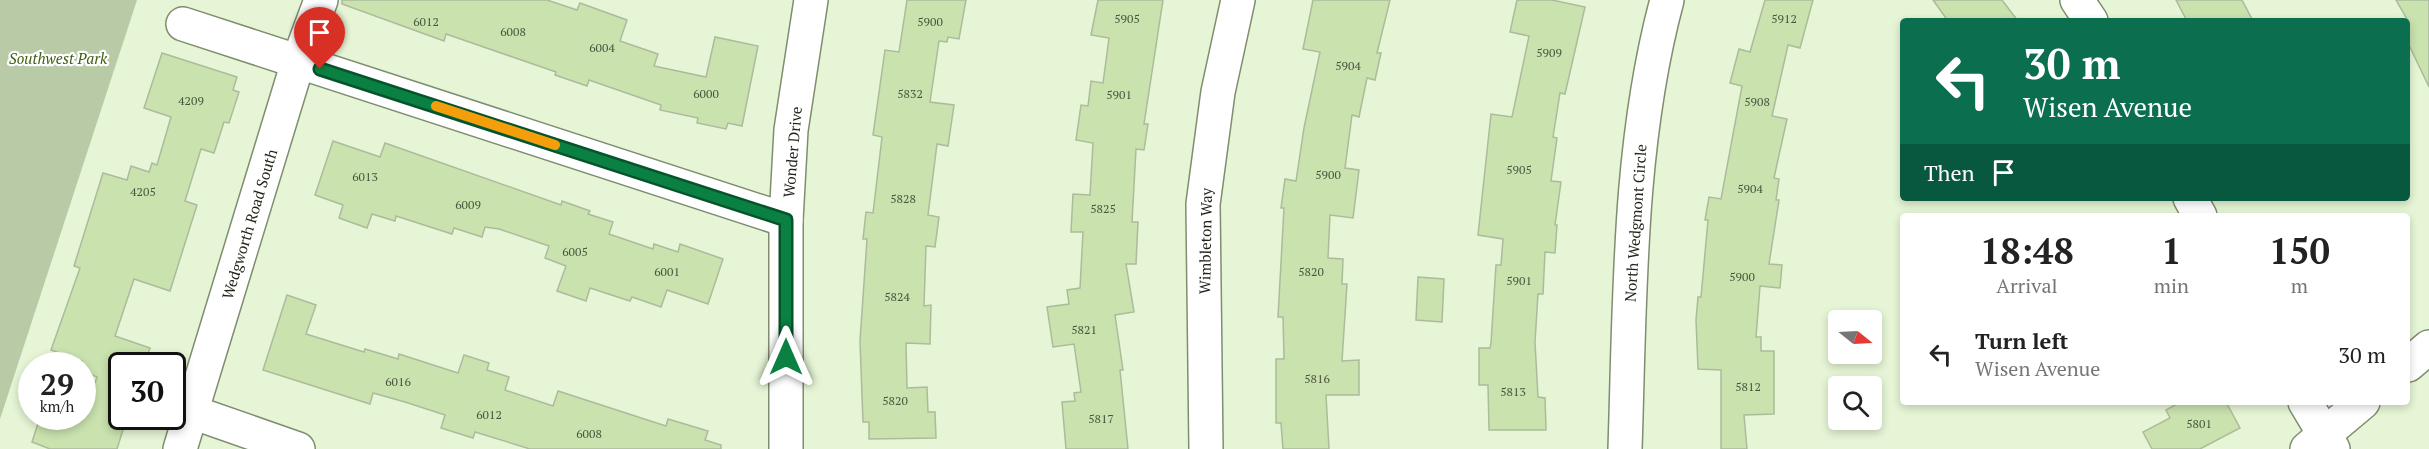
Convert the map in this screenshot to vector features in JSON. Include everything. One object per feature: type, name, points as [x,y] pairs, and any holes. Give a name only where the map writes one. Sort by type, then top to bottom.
[{"type":"street","name":"Wedgworth Road South","points":[[180,449],[298,62],[321,0]]},
{"type":"street","name":"Wonder Drive","points":[[786,449],[786,220],[791,130],[811,0]]},
{"type":"street","name":"Wimbleton Way","points":[[1206,449],[1203,204],[1218,92],[1238,0]]},
{"type":"street","name":"North Wedgmont Circle","points":[[1625,449],[1630,291],[1642,128],[1658,34],[1667,0]]},
{"type":"street","points":[[2077,0],[2089,18]]},
{"type":"street","points":[[183,24],[786,220]]},
{"type":"street","points":[[2410,363],[2429,347]]},
{"type":"street","points":[[2307,405],[2321,444],[2360,405]]},
{"type":"street","points":[[192,412],[298,449]]},
{"type":"green space","name":"Southwest Park","points":[[0,0],[137,0],[22,352],[18,352],[18,364],[0,419]]},
{"type":"building","points":[[342,0],[547,0],[577,10],[580,3],[627,20],[620,41],[658,54],[654,66],[706,77],[715,37],[758,46],[742,126],[728,123],[726,129],[697,123],[698,118],[660,110],[661,105],[589,80],[587,86],[555,75],[556,72],[446,34],[444,41],[342,4]]},
{"type":"building","points":[[907,0],[966,0],[959,39],[948,37],[947,42],[939,41],[930,102],[954,105],[948,146],[937,144],[928,215],[939,217],[935,247],[926,246],[924,306],[931,305],[930,344],[906,343],[907,388],[927,387],[928,412],[935,412],[936,438],[869,439],[869,422],[863,422],[860,341],[867,239],[863,239],[866,212],[873,213],[882,137],[873,135],[885,50],[899,52]]},
{"type":"building","points":[[1098,0],[1163,0],[1144,124],[1148,124],[1144,150],[1136,149],[1132,222],[1138,222],[1136,264],[1126,264],[1134,312],[1115,315],[1123,370],[1120,370],[1128,449],[1066,449],[1062,402],[1075,401],[1074,393],[1081,392],[1074,344],[1053,347],[1047,307],[1069,304],[1067,290],[1080,288],[1083,232],[1071,232],[1073,194],[1090,195],[1093,143],[1076,140],[1081,105],[1088,106],[1091,81],[1103,83],[1109,38],[1091,35]]},
{"type":"building","points":[[1313,0],[1390,0],[1377,53],[1381,53],[1375,80],[1367,78],[1359,117],[1352,115],[1345,168],[1359,170],[1353,218],[1330,215],[1328,258],[1343,259],[1342,284],[1347,284],[1342,361],[1359,360],[1359,395],[1326,395],[1329,449],[1283,449],[1281,423],[1276,423],[1276,359],[1284,359],[1283,317],[1278,317],[1284,208],[1281,208],[1285,179],[1296,181],[1304,128],[1320,52],[1303,49]]},
{"type":"building","points":[[1517,0],[1552,0],[1585,7],[1565,94],[1560,93],[1553,137],[1557,138],[1551,181],[1561,182],[1555,225],[1557,225],[1555,253],[1545,252],[1543,294],[1538,294],[1535,342],[1538,397],[1545,398],[1546,430],[1489,430],[1488,385],[1479,385],[1479,348],[1490,348],[1496,265],[1501,265],[1503,239],[1478,235],[1491,114],[1512,117],[1529,36],[1510,32]]},
{"type":"building","points":[[1765,0],[1813,0],[1800,48],[1788,45],[1772,116],[1787,119],[1774,178],[1779,179],[1776,200],[1779,200],[1769,264],[1782,265],[1780,288],[1760,286],[1756,337],[1761,337],[1761,351],[1774,351],[1774,414],[1744,415],[1747,449],[1721,449],[1721,370],[1698,369],[1696,320],[1698,297],[1701,297],[1708,220],[1705,220],[1709,197],[1721,199],[1742,86],[1730,83],[1739,49],[1750,52]]},
{"type":"building","points":[[1933,0],[2002,0],[2016,18],[1946,18]]},
{"type":"building","points":[[2176,0],[2242,0],[2251,18],[2185,18]]},
{"type":"building","points":[[2396,0],[2429,0],[2429,87],[2410,47],[2410,18],[2406,18]]},
{"type":"building","points":[[162,53],[237,77],[233,90],[239,92],[229,123],[224,122],[214,153],[201,149],[185,201],[197,205],[170,291],[134,279],[115,336],[150,348],[149,352],[108,352],[108,430],[123,430],[117,449],[50,449],[32,442],[36,430],[96,430],[96,352],[51,350],[80,268],[74,266],[103,173],[127,180],[131,166],[149,172],[152,163],[157,165],[171,117],[144,108]]},
{"type":"building","points":[[333,141],[380,157],[385,143],[561,205],[562,201],[590,211],[588,214],[613,222],[609,234],[653,249],[654,244],[678,252],[680,244],[723,259],[708,304],[667,290],[661,307],[632,297],[630,301],[590,288],[586,301],[557,291],[566,266],[545,258],[549,246],[499,229],[485,227],[482,237],[454,228],[452,234],[396,216],[395,221],[372,214],[367,228],[339,218],[343,205],[315,195]]},
{"type":"building","points":[[1418,277],[1444,279],[1442,322],[1416,320]]},
{"type":"building","points":[[287,295],[316,305],[306,334],[364,352],[365,349],[398,359],[399,354],[458,373],[464,355],[489,363],[487,370],[509,377],[505,390],[553,406],[558,391],[666,426],[668,419],[708,431],[705,440],[721,445],[721,449],[530,449],[475,432],[473,438],[441,428],[445,415],[405,402],[373,393],[370,404],[263,370]]},
{"type":"building","points":[[2175,405],[2228,405],[2240,428],[2200,449],[2152,449],[2143,432],[2170,418],[2166,410]]},
{"type":"slow traffic","points":[[436,106],[555,145]]},
{"type":"route","points":[[320,69],[786,220],[786,357]]}]
